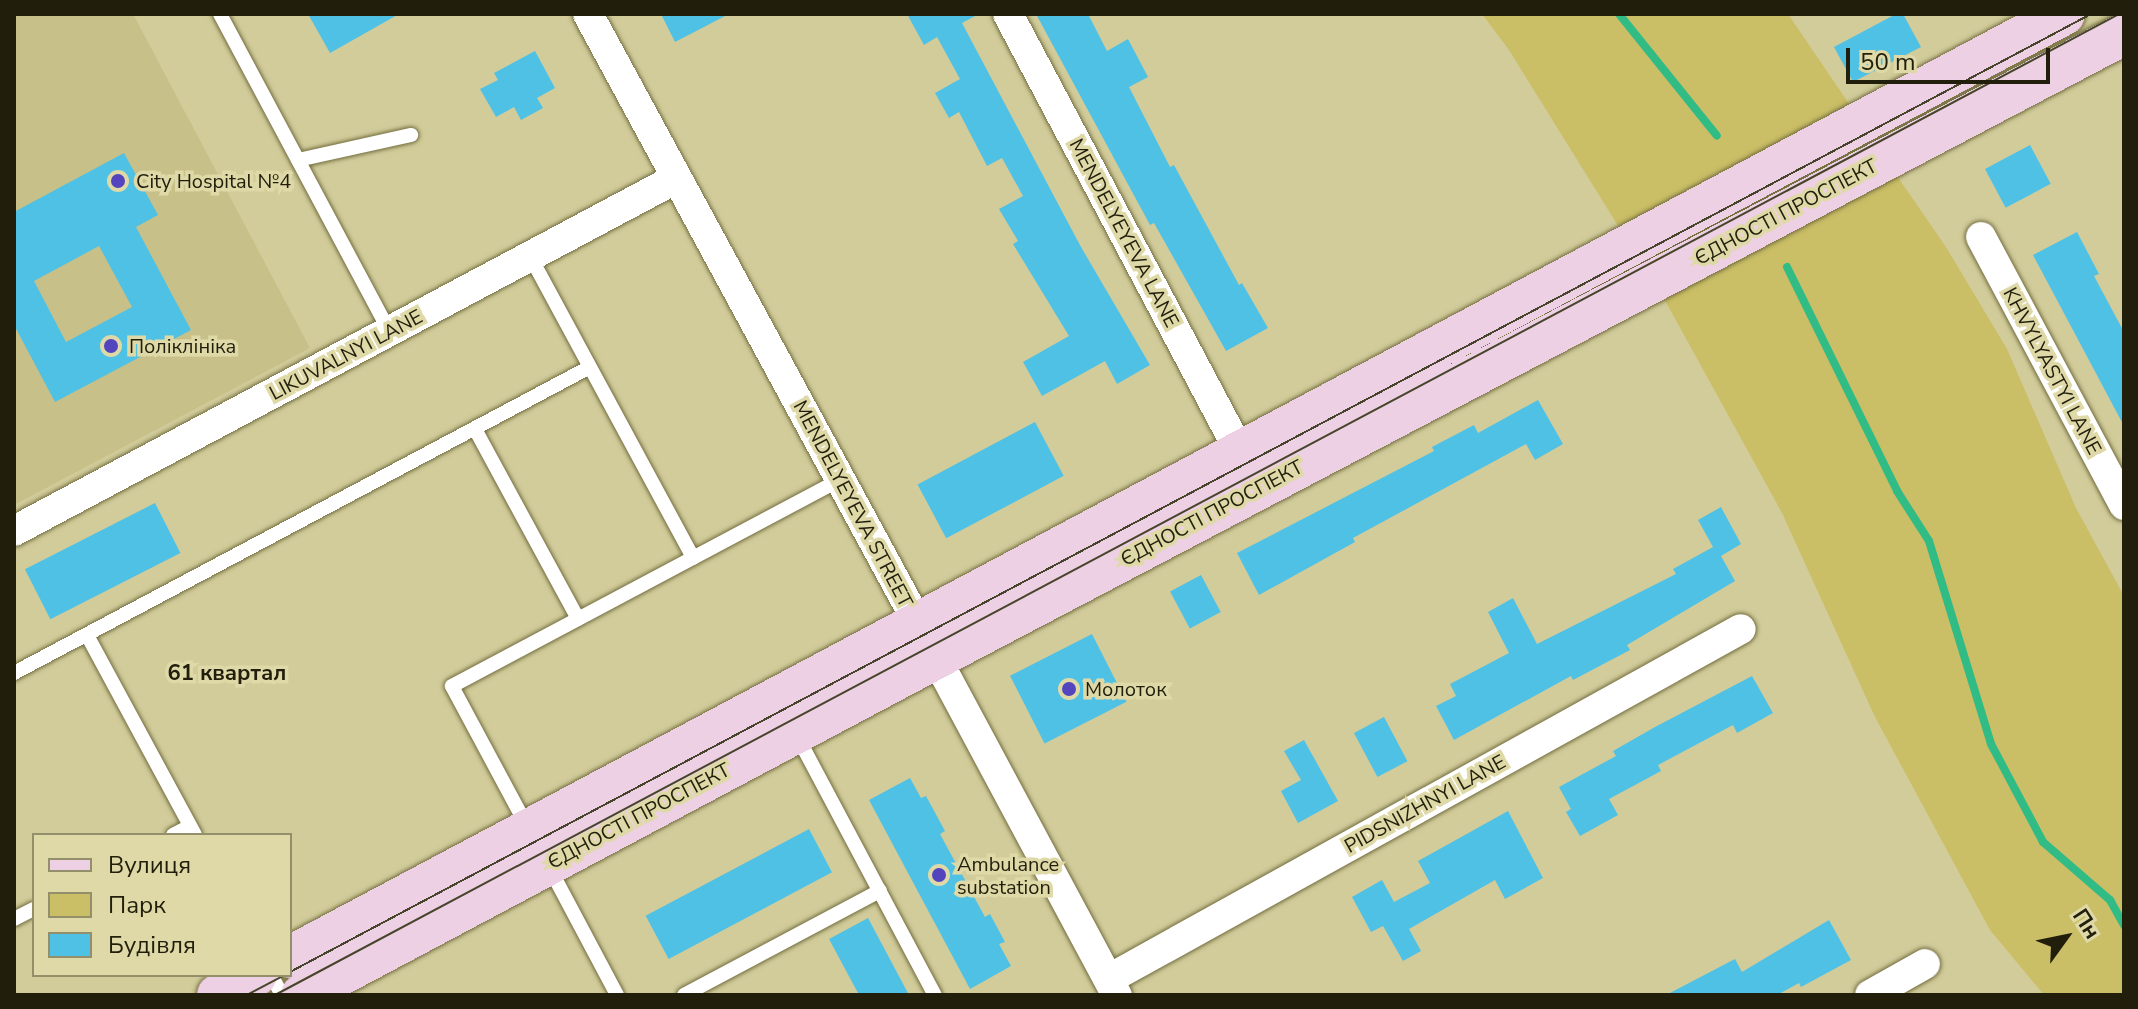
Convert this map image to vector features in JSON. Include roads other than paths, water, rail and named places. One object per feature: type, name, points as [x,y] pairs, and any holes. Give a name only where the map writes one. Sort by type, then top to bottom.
[{"type":"main road","name":"ЄДНОСТІ ПРОСПЕКТ","points":[[927,640],[1240,452],[2064,14]]},
{"type":"main road","name":"ЄДНОСТІ ПРОСПЕКТ","points":[[292,956],[538,847],[927,640],[2124,34]]},
{"type":"main road","name":"ЄДНОСТІ ПРОСПЕКТ","points":[[302,995],[538,847]]},
{"type":"main road","points":[[218,995],[252,977]]},
{"type":"street","name":"MENDELYEYEVA STREET","points":[[588,14],[1113,987]]},
{"type":"street","name":"MENDELYEYEVA LANE","points":[[1008,14],[1240,452]]},
{"type":"street","name":"LIKUVALNYI LANE","points":[[14,531],[677,178]]},
{"type":"street","name":"KHVYLYASTYI LANE","points":[[1981,237],[2124,505]]},
{"type":"street","name":"PIDSNIZHNYI LANE","points":[[1113,987],[1741,629]]},
{"type":"street","points":[[1870,995],[1925,964]]},
{"type":"lane","points":[[226,16],[389,331]]},
{"type":"lane","points":[[298,160],[411,135]]},
{"type":"lane","points":[[530,256],[693,558]]},
{"type":"lane","points":[[14,673],[590,367]]},
{"type":"lane","points":[[475,429],[578,619]]},
{"type":"lane","points":[[617,995],[452,686],[840,480]]},
{"type":"lane","points":[[87,635],[193,830]]},
{"type":"lane","points":[[787,717],[935,995]]},
{"type":"lane","points":[[684,995],[880,891]]},
{"type":"lane","points":[[14,919],[32,910]]},
{"type":"lane","points":[[272,977],[282,995]]},
{"type":"waterway","points":[[1619,14],[1717,136]]},
{"type":"waterway","points":[[1787,267],[1897,491],[1929,541],[1991,744],[2043,842],[2110,900],[2124,925]]},
{"type":"tram line","points":[[292,971],[2091,14]]},
{"type":"tram line","points":[[275,995],[2119,14]]},
{"type":"tram line","points":[[247,995],[281,977]]},
{"type":"place","name":"City Hospital №4","points":[[118,181]]},
{"type":"place","name":"Поліклініка","points":[[111,346]]},
{"type":"place","name":"Молоток","points":[[1069,689]]},
{"type":"place","name":"Ambulance substation","points":[[939,875]]},
{"type":"district","name":"61 квартал","points":[[227,674]]}]
